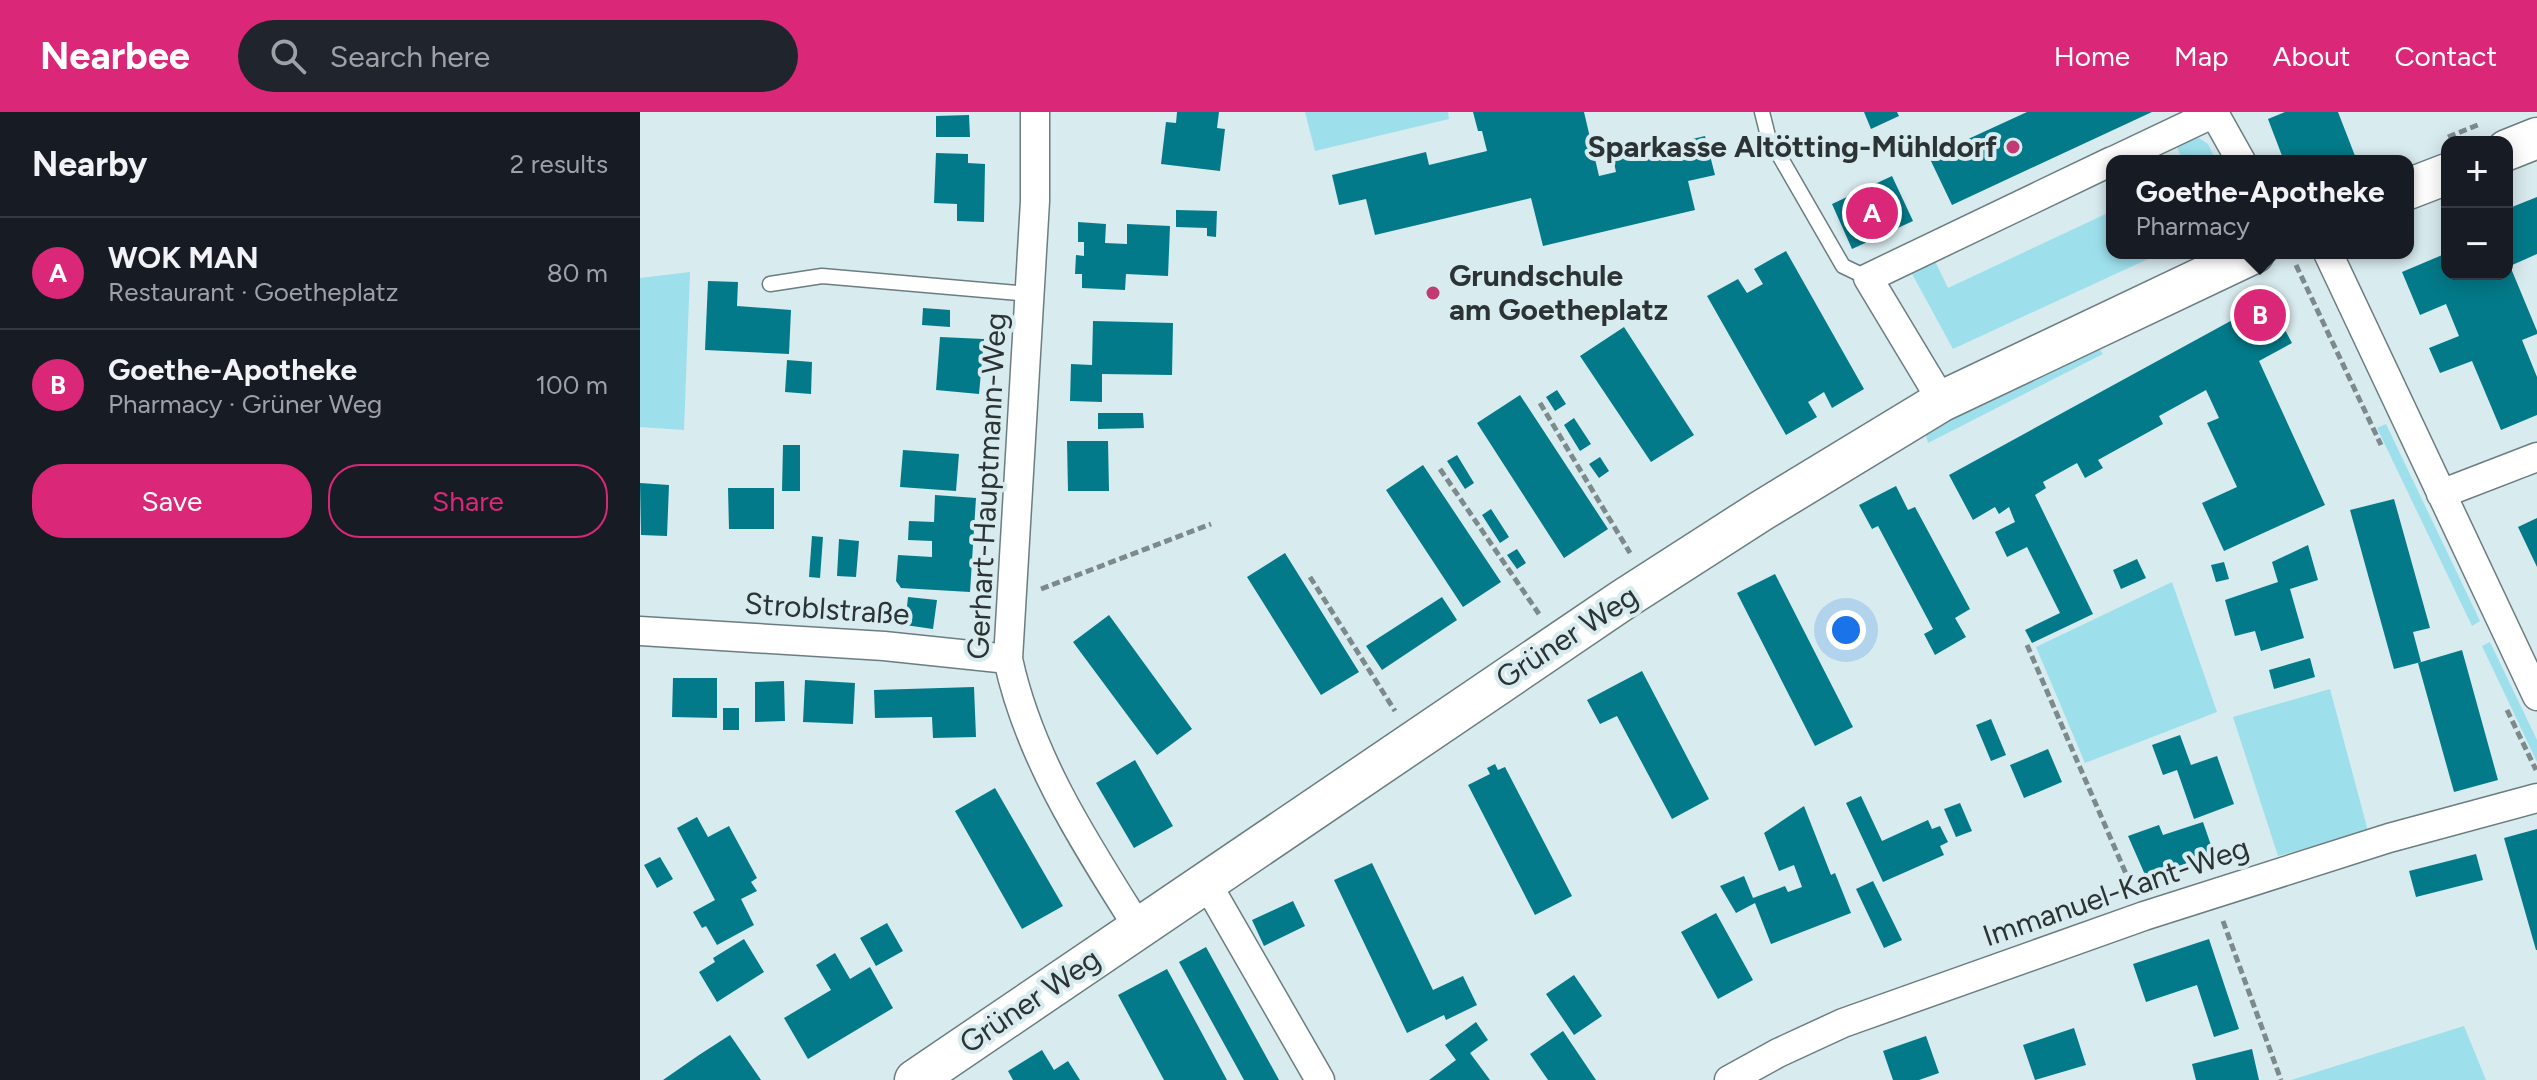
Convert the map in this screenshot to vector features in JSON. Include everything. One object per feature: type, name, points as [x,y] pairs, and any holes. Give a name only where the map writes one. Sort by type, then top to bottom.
[{"type":"street","name":"Gerhart-Hauptmann-Weg","points":[[1035,112],[1035,201],[1008,659],[1016,696],[1034,743],[1067,810],[1138,927]]},
{"type":"street","points":[[2124,155],[2214,112],[2238,155]]},
{"type":"street","points":[[2513,148],[2537,138]]},
{"type":"street","points":[[1942,401],[1868,278],[2106,164]]},
{"type":"street","points":[[2414,187],[2441,176]]},
{"type":"street","name":"Grüner Weg","points":[[915,1080],[1611,607],[1761,511],[1942,401],[2241,259]]},
{"type":"street","points":[[2321,259],[2528,655],[2537,696]]},
{"type":"street","points":[[2441,494],[2537,457]]},
{"type":"street","name":"Stroblstraße","points":[[640,631],[884,646],[1008,659]]},
{"type":"street","name":"Immanuel-Kant-Weg","points":[[1729,1080],[1843,1023],[2144,916],[2389,838],[2537,798]]},
{"type":"street","points":[[1206,882],[1320,1080]]},
{"type":"lane","points":[[1762,112],[1768,136],[1843,266],[1868,278]]},
{"type":"lane","points":[[770,284],[822,276],[1030,294]]},
{"type":"path","points":[[2296,265],[2311,259]]},
{"type":"path","points":[[1540,403],[1632,556]]},
{"type":"path","points":[[1440,469],[1541,616]]},
{"type":"path","points":[[1010,601],[1211,524]]},
{"type":"path","points":[[1310,577],[1396,712]]},
{"type":"path","points":[[2027,645],[2144,916]]},
{"type":"path","points":[[2213,894],[2281,1080]]},
{"type":"shaded area","points":[[1305,112],[1448,112],[1449,119],[1315,151]]},
{"type":"shaded area","points":[[2199,138],[2208,144],[2213,155],[2180,155],[2176,145]]},
{"type":"shaded area","points":[[2106,214],[2106,259],[2148,259],[1953,349],[1911,272],[1934,259],[1948,288]]},
{"type":"shaded area","points":[[690,272],[684,430],[640,427],[640,278]]},
{"type":"shaded area","points":[[2098,347],[2103,354],[1928,443],[1925,432]]},
{"type":"shaded area","points":[[2386,424],[2480,621],[2472,626],[2377,428]]},
{"type":"shaded area","points":[[2172,582],[2217,712],[2085,763],[2036,647]]},
{"type":"shaded area","points":[[2490,642],[2537,740],[2537,762],[2482,646]]},
{"type":"shaded area","points":[[2330,689],[2368,831],[2278,856],[2233,717]]},
{"type":"shaded area","points":[[2464,1026],[2486,1080],[2291,1080]]},
{"type":"building","points":[[1177,112],[1219,112],[1217,128],[1225,129],[1220,171],[1161,164],[1166,122],[1176,123]]},
{"type":"building","points":[[1473,112],[1584,112],[1599,176],[1616,172],[1613,158],[1705,136],[1715,175],[1688,181],[1695,210],[1543,246],[1531,198],[1375,235],[1366,199],[1339,205],[1332,175],[1426,152],[1429,165],[1487,151]]},
{"type":"building","points":[[1864,112],[1897,112],[1899,116],[1871,129]]},
{"type":"building","points":[[2027,112],[2152,112],[1952,205],[1929,157]]},
{"type":"building","points":[[2285,112],[2338,112],[2355,155],[2282,155],[2268,119]]},
{"type":"building","points":[[969,115],[970,137],[936,137],[936,116]]},
{"type":"building","points":[[936,153],[968,154],[968,163],[985,164],[984,222],[957,221],[957,204],[934,203]]},
{"type":"building","points":[[1892,176],[1913,221],[1852,249],[1832,204]]},
{"type":"building","points":[[2537,197],[2537,254],[2513,265],[2513,208]]},
{"type":"building","points":[[1176,210],[1217,211],[1216,237],[1207,236],[1207,228],[1176,227]]},
{"type":"building","points":[[1078,222],[1106,224],[1105,243],[1127,244],[1127,224],[1170,226],[1168,276],[1126,274],[1125,290],[1082,288],[1082,274],[1075,274],[1076,255],[1084,256],[1084,242],[1078,242]]},
{"type":"building","points":[[1786,251],[1864,389],[1832,408],[1824,392],[1808,402],[1817,417],[1786,435],[1707,296],[1738,279],[1747,293],[1763,284],[1754,269]]},
{"type":"building","points":[[2441,256],[2441,280],[2513,280],[2513,273],[2537,331],[2537,334],[2522,340],[2537,377],[2537,415],[2501,430],[2472,361],[2440,373],[2429,348],[2459,336],[2446,304],[2420,315],[2402,272]]},
{"type":"building","points":[[708,281],[738,282],[737,306],[791,310],[789,354],[705,350]]},
{"type":"building","points":[[2269,300],[2292,343],[2259,361],[2325,505],[2224,551],[2202,503],[2237,487],[2207,423],[2219,418],[2206,390],[2159,416],[2163,424],[2098,460],[2103,468],[2085,478],[2077,463],[2043,482],[2046,488],[2035,495],[2093,614],[2032,643],[2025,630],[2060,613],[2027,547],[2007,557],[1995,532],[2015,522],[2009,507],[1999,514],[1995,507],[1973,520],[1949,475]]},
{"type":"building","points":[[923,308],[950,310],[950,327],[922,325]]},
{"type":"building","points":[[1093,321],[1173,323],[1172,375],[1102,374],[1102,402],[1070,401],[1071,364],[1092,365]]},
{"type":"building","points":[[1624,327],[1694,435],[1651,462],[1580,356]]},
{"type":"building","points":[[940,337],[984,339],[979,394],[936,390]]},
{"type":"building","points":[[787,360],[812,362],[811,394],[785,392]]},
{"type":"building","points":[[1557,390],[1566,404],[1555,411],[1546,397]]},
{"type":"building","points":[[1520,395],[1608,529],[1564,558],[1477,423]]},
{"type":"building","points":[[1098,413],[1143,413],[1144,428],[1098,429]]},
{"type":"building","points":[[1574,418],[1591,444],[1580,451],[1564,425]]},
{"type":"building","points":[[1067,441],[1108,441],[1109,491],[1068,491]]},
{"type":"building","points":[[783,445],[800,445],[800,491],[782,491]]},
{"type":"building","points":[[903,450],[959,454],[956,491],[900,487]]},
{"type":"building","points":[[1457,455],[1474,483],[1465,489],[1447,461]]},
{"type":"building","points":[[1600,457],[1609,471],[1599,478],[1589,464]]},
{"type":"building","points":[[1423,465],[1501,582],[1463,607],[1386,490]]},
{"type":"building","points":[[640,483],[669,485],[667,536],[641,535]]},
{"type":"building","points":[[1896,486],[1908,510],[1915,507],[1970,609],[1955,618],[1966,637],[1935,655],[1924,634],[1933,629],[1878,526],[1872,529],[1859,505]]},
{"type":"building","points":[[728,488],[774,488],[774,529],[729,529]]},
{"type":"building","points":[[935,495],[976,498],[970,592],[901,588],[896,581],[898,555],[932,557],[932,541],[908,540],[909,521],[934,522]]},
{"type":"building","points":[[2394,499],[2430,628],[2413,632],[2421,662],[2394,669],[2350,510]]},
{"type":"building","points":[[1491,509],[1509,537],[1500,543],[1482,515]]},
{"type":"building","points":[[2537,518],[2537,567],[2518,527]]},
{"type":"building","points":[[812,536],[823,537],[820,578],[809,577]]},
{"type":"building","points":[[839,539],[859,541],[856,577],[837,576]]},
{"type":"building","points":[[2308,545],[2318,580],[2290,589],[2304,638],[2261,651],[2255,631],[2235,636],[2225,600],[2278,582],[2272,562]]},
{"type":"building","points":[[1517,549],[1526,563],[1517,569],[1507,555]]},
{"type":"building","points":[[1285,553],[1359,672],[1321,695],[1247,577]]},
{"type":"building","points":[[2137,559],[2146,578],[2121,589],[2113,570]]},
{"type":"building","points":[[2224,562],[2229,579],[2216,582],[2211,565]]},
{"type":"building","points":[[1775,574],[1853,727],[1815,746],[1737,593]]},
{"type":"building","points":[[908,597],[937,600],[933,629],[905,625]]},
{"type":"building","points":[[1442,597],[1457,620],[1382,670],[1366,646]]},
{"type":"building","points":[[1109,615],[1192,729],[1157,755],[1073,642]]},
{"type":"building","points":[[2462,650],[2498,780],[2454,792],[2418,663]]},
{"type":"building","points":[[2310,658],[2315,677],[2274,689],[2269,670]]},
{"type":"building","points":[[1642,671],[1709,799],[1672,819],[1617,716],[1600,724],[1587,700]]},
{"type":"building","points":[[673,678],[717,678],[717,718],[672,717]]},
{"type":"building","points":[[805,680],[855,683],[853,724],[803,722]]},
{"type":"building","points":[[784,681],[785,721],[755,722],[755,682]]},
{"type":"building","points":[[974,687],[976,737],[933,738],[932,717],[875,718],[874,690]]},
{"type":"building","points":[[723,708],[739,708],[739,730],[723,730]]},
{"type":"building","points":[[1991,719],[2006,755],[1991,761],[1976,725]]},
{"type":"building","points":[[2180,735],[2191,765],[2217,756],[2234,804],[2194,819],[2177,770],[2163,775],[2152,745]]},
{"type":"building","points":[[2048,749],[2062,782],[2024,798],[2010,765]]},
{"type":"building","points":[[1135,760],[1173,826],[1134,848],[1096,783]]},
{"type":"building","points":[[1495,764],[1498,770],[1505,767],[1572,896],[1535,915],[1468,785],[1490,774],[1487,768]]},
{"type":"building","points":[[995,788],[1063,906],[1022,929],[955,811]]},
{"type":"building","points":[[1861,796],[1882,841],[1928,820],[1932,829],[1940,826],[1948,842],[1940,846],[1944,855],[1883,882],[1846,803]]},
{"type":"building","points":[[1960,803],[1972,831],[1956,837],[1944,809]]},
{"type":"building","points":[[1804,806],[1831,875],[1835,873],[1851,913],[1771,944],[1755,903],[1736,913],[1720,886],[1744,876],[1753,898],[1785,886],[1788,892],[1802,887],[1794,865],[1779,871],[1764,833]]},
{"type":"building","points":[[697,817],[708,837],[729,826],[757,878],[751,882],[757,891],[741,899],[754,925],[717,945],[693,912],[715,900],[677,828]]},
{"type":"building","points":[[2203,822],[2214,854],[2146,877],[2128,836],[2159,825],[2163,835]]},
{"type":"building","points":[[2537,829],[2537,950],[2536,950],[2504,838]]},
{"type":"building","points":[[2476,854],[2483,880],[2416,897],[2409,871]]},
{"type":"building","points":[[660,857],[673,879],[657,888],[644,865]]},
{"type":"building","points":[[1372,863],[1433,990],[1463,976],[1477,1005],[1446,1020],[1444,1015],[1407,1033],[1334,880]]},
{"type":"building","points":[[1873,881],[1902,940],[1884,948],[1856,889]]},
{"type":"building","points":[[1293,901],[1305,926],[1264,946],[1252,920]]},
{"type":"building","points":[[1716,913],[1753,980],[1718,999],[1681,932]]},
{"type":"building","points":[[887,923],[903,951],[876,966],[860,938]]},
{"type":"building","points":[[744,939],[764,972],[717,1002],[699,972],[715,962],[713,958]]},
{"type":"building","points":[[2209,939],[2239,1029],[2214,1037],[2197,985],[2146,1002],[2133,964]]},
{"type":"building","points":[[1206,947],[1279,1080],[1244,1080],[1179,962]]},
{"type":"building","points":[[835,953],[850,979],[870,967],[893,1008],[808,1059],[784,1018],[831,990],[816,965]]},
{"type":"building","points":[[1167,969],[1227,1080],[1164,1080],[1118,995]]},
{"type":"building","points":[[1574,975],[1602,1016],[1574,1035],[1546,994]]},
{"type":"building","points":[[1476,1022],[1488,1040],[1470,1053],[1490,1080],[1429,1080],[1456,1060],[1445,1045]]},
{"type":"building","points":[[2074,1028],[2086,1065],[2035,1080],[2023,1045]]},
{"type":"building","points":[[1563,1031],[1596,1080],[1548,1080],[1530,1054]]},
{"type":"building","points":[[730,1035],[761,1080],[663,1080],[699,1055]]},
{"type":"building","points":[[1926,1036],[1939,1073],[1919,1080],[1893,1080],[1883,1051]]},
{"type":"building","points":[[2252,1049],[2259,1080],[2196,1080],[2192,1064]]},
{"type":"building","points":[[1042,1050],[1054,1070],[1068,1061],[1080,1080],[1013,1080],[1008,1071]]},
{"type":"place","name":"Sparkasse Altötting-Mühldorf","points":[[2013,147]]},
{"type":"place","name":"WOK MAN","points":[[1872,213]]},
{"type":"place","name":"Grundschule am Goetheplatz","points":[[1433,293]]},
{"type":"place","name":"Goethe-Apotheke","points":[[2260,315]]}]
